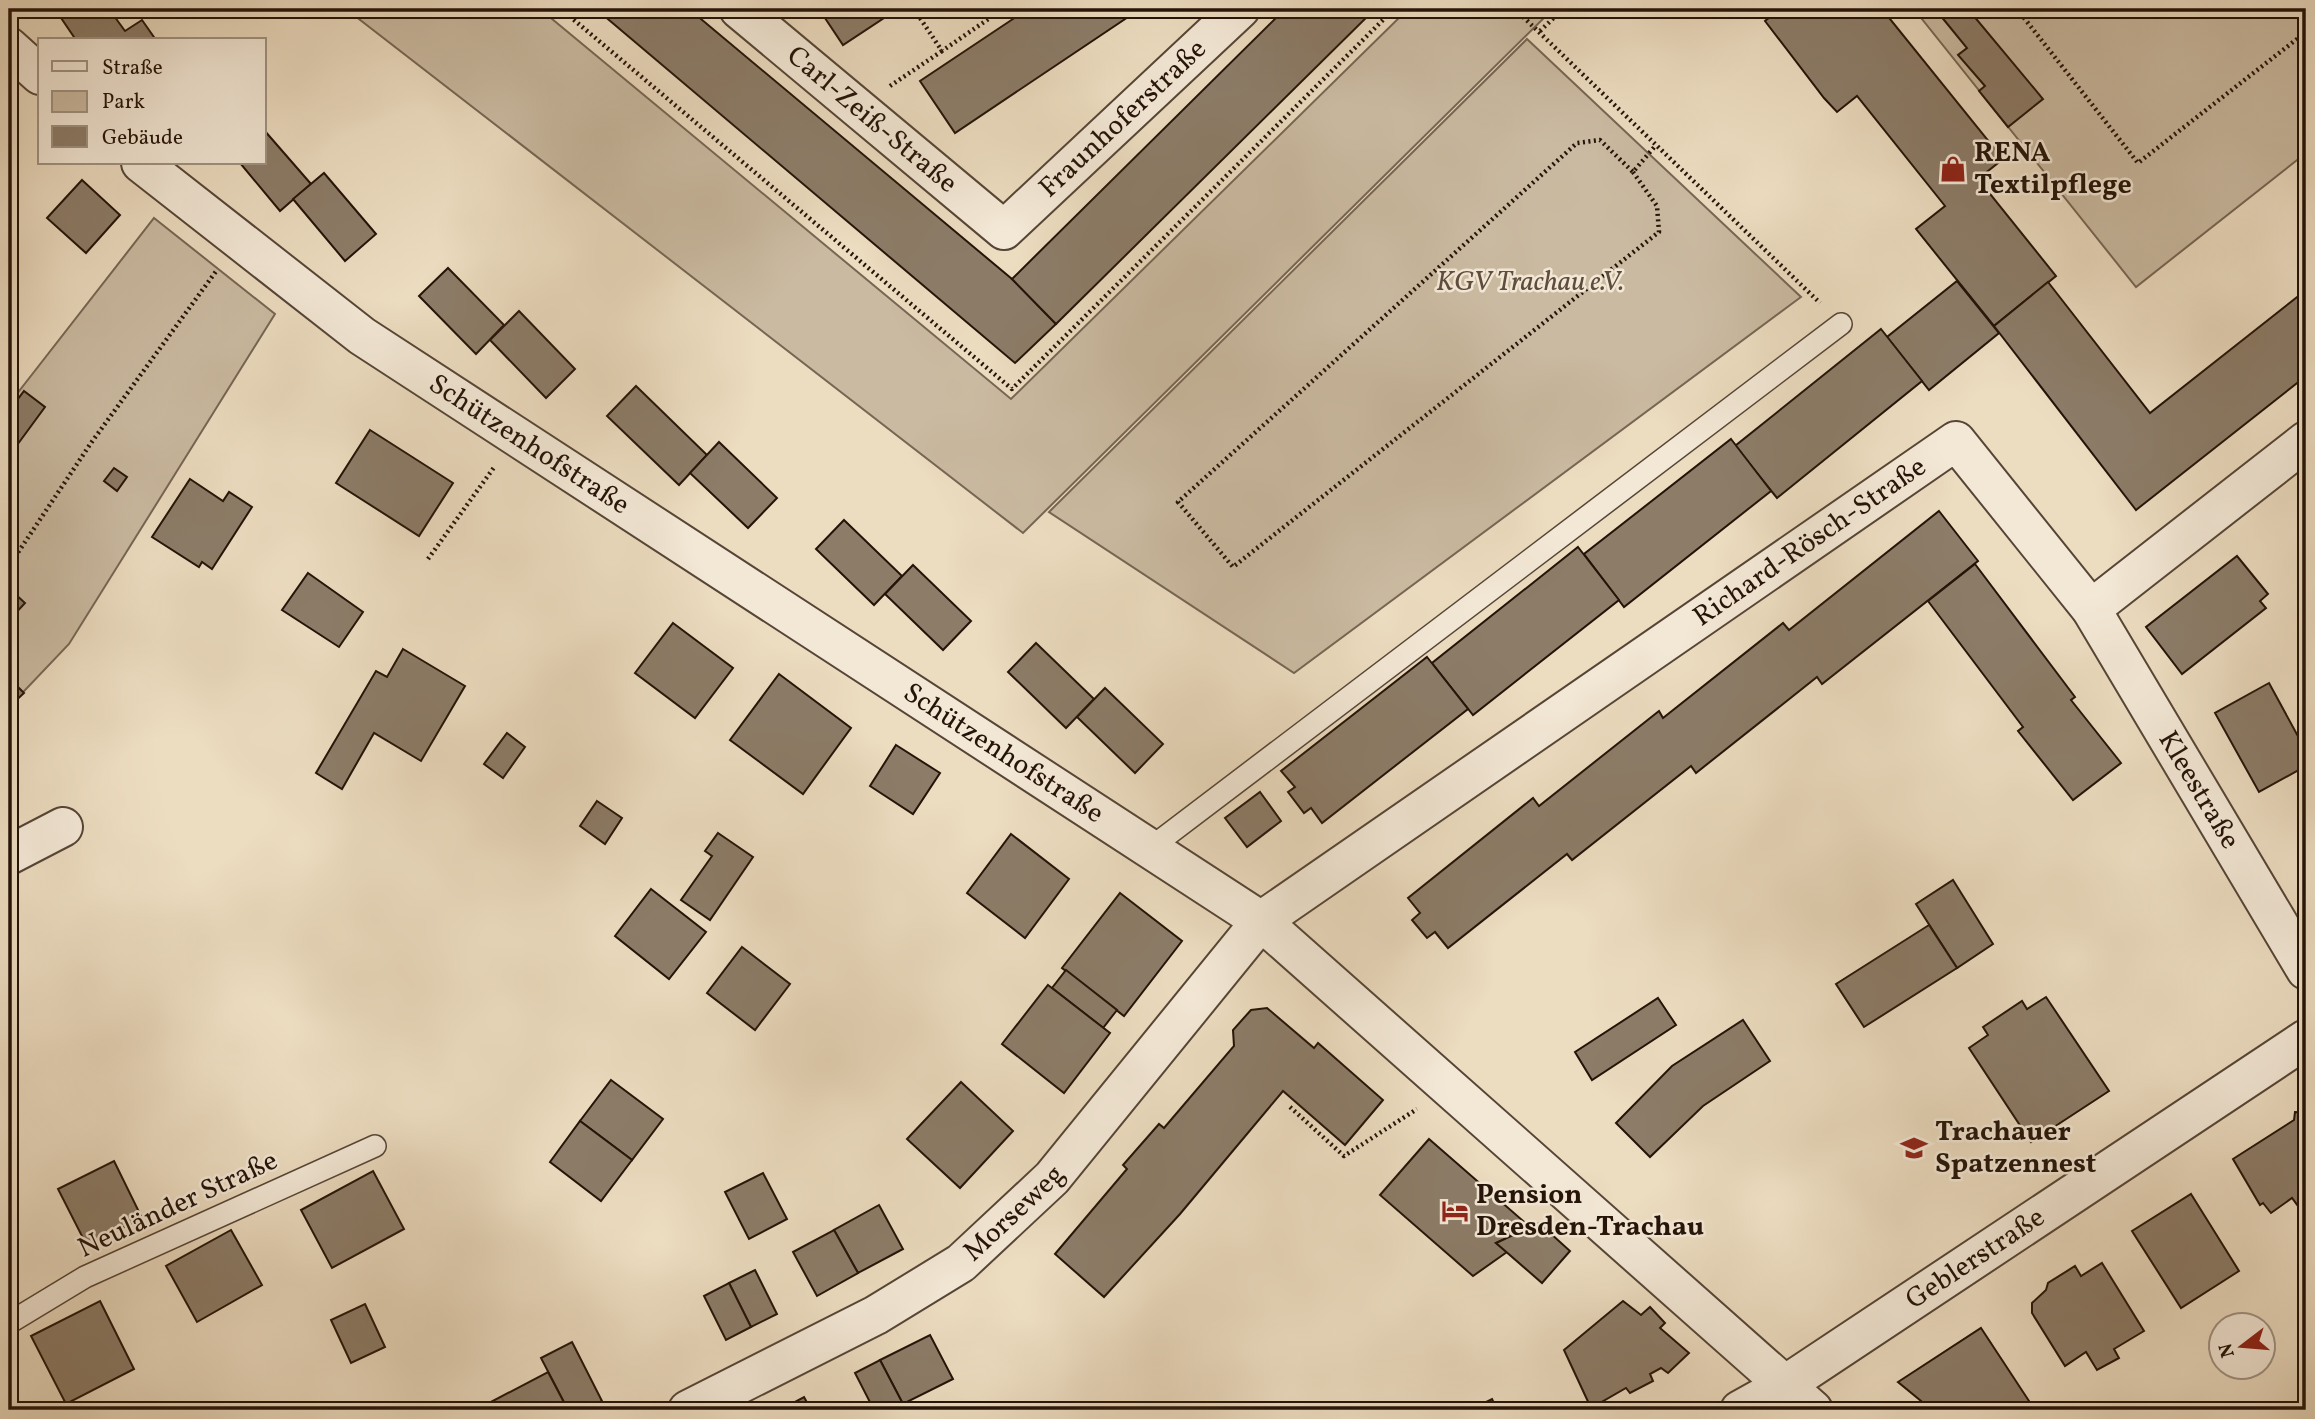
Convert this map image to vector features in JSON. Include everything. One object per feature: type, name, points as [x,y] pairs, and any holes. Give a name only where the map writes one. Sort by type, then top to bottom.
[{"type":"street","name":"Carl-Zeiß-Straße","points":[[739,9],[1004,230]]},
{"type":"street","name":"Fraunhoferstraße","points":[[1004,230],[1240,9]]},
{"type":"street","points":[[9,47],[38,73]]},
{"type":"street","name":"Schützenhofstraße","points":[[142,164],[362,336],[1261,921],[1814,1410]]},
{"type":"street","name":"Richard-Rösch-Straße","points":[[1261,921],[1956,441],[2091,609]]},
{"type":"street","points":[[2091,609],[2306,441]]},
{"type":"street","name":"Kleestraße","points":[[2091,609],[2306,970]]},
{"type":"street","points":[[9,855],[63,827]]},
{"type":"street","name":"Morseweg","points":[[688,1410],[877,1315],[961,1263],[1052,1178],[1261,921]]},
{"type":"street","name":"Geblerstraße","points":[[1740,1410],[1785,1385],[2306,1039]]},
{"type":"lane","points":[[1149,849],[1841,324]]},
{"type":"lane","name":"Neuländer Straße","points":[[9,1323],[85,1277],[375,1146]]},
{"type":"path","points":[[915,9],[942,51]]},
{"type":"path","points":[[858,108],[1003,9]]},
{"type":"path","points":[[1515,9],[1821,304]]},
{"type":"path","points":[[1540,31],[1563,9]]},
{"type":"path","points":[[2017,9],[2138,163],[2306,32]]},
{"type":"path","points":[[1600,140],[1633,172],[1657,206],[1659,232],[1233,567],[1178,502],[1577,143],[1600,140]]},
{"type":"path","points":[[1633,172],[1656,145]]},
{"type":"path","points":[[9,566],[91,443],[218,269]]},
{"type":"path","points":[[428,559],[515,436]]},
{"type":"path","points":[[1290,1107],[1344,1156],[1450,1088]]},
{"type":"green space","points":[[346,9],[540,9],[1011,399],[1408,9],[1553,9],[1023,533]]},
{"type":"green space","points":[[1914,9],[2306,9],[2306,153],[2136,287]]},
{"type":"green space","name":"KGV Trachau e.V.","points":[[1527,39],[1801,297],[1294,673],[1049,512]]},
{"type":"green space","points":[[154,218],[275,314],[69,644],[9,707],[9,404]]},
{"type":"building","points":[[55,9],[109,9],[125,31],[142,20],[155,38],[75,38]]},
{"type":"building","points":[[596,9],[689,9],[1012,279],[1056,324],[1015,363]]},
{"type":"building","points":[[819,9],[890,9],[893,12],[843,45]]},
{"type":"building","points":[[1028,9],[1140,9],[955,133],[920,81]]},
{"type":"building","points":[[1285,9],[1375,9],[1056,324],[1012,279]]},
{"type":"building","name":"RENA Textilpflege","points":[[1780,9],[1882,9],[2003,159],[1978,179],[2056,276],[1994,326],[1916,229],[1945,206],[1857,96],[1837,112],[1824,98],[1765,21]]},
{"type":"building","points":[[1947,9],[1968,9],[2043,99],[2008,127],[1979,91],[1985,86],[1958,55],[1967,48],[1940,15]]},
{"type":"building","points":[[266,132],[311,184],[280,211],[241,164],[266,164]]},
{"type":"building","points":[[324,173],[376,234],[345,261],[293,199]]},
{"type":"building","points":[[82,180],[120,215],[86,253],[47,218]]},
{"type":"building","points":[[448,268],[504,325],[476,354],[419,296]]},
{"type":"building","points":[[1957,281],[1999,333],[1929,390],[1887,337]]},
{"type":"building","points":[[2048,282],[2150,413],[2306,290],[2306,376],[2136,510],[1994,326]]},
{"type":"building","points":[[519,311],[575,369],[546,398],[490,340]]},
{"type":"building","points":[[1881,329],[1922,381],[1777,498],[1735,446]]},
{"type":"building","points":[[636,386],[707,455],[679,485],[607,416]]},
{"type":"building","points":[[24,391],[45,407],[12,452],[9,450],[9,411]]},
{"type":"building","points":[[370,430],[453,483],[419,536],[336,483]]},
{"type":"building","points":[[1731,439],[1771,491],[1624,607],[1584,554]]},
{"type":"building","points":[[719,442],[777,498],[748,528],[690,473]]},
{"type":"building","points":[[114,468],[127,477],[117,491],[104,481]]},
{"type":"building","points":[[190,479],[223,501],[229,492],[252,507],[212,569],[202,562],[199,567],[152,537]]},
{"type":"building","points":[[1939,511],[1978,561],[1822,684],[1817,677],[1696,773],[1691,766],[1572,860],[1567,854],[1448,948],[1435,932],[1427,938],[1412,920],[1420,913],[1408,898],[1533,798],[1539,806],[1659,711],[1663,718],[1783,623],[1789,630]]},
{"type":"building","points":[[844,520],[902,576],[874,605],[816,549]]},
{"type":"building","points":[[1578,547],[1619,600],[1473,715],[1432,663]]},
{"type":"building","points":[[2237,556],[2268,594],[2260,601],[2266,608],[2182,674],[2146,627]]},
{"type":"building","points":[[1975,564],[2075,697],[2071,700],[2121,763],[2073,800],[2018,731],[2023,727],[1928,601]]},
{"type":"building","points":[[913,565],[971,621],[943,650],[885,594]]},
{"type":"building","points":[[308,573],[363,612],[339,647],[282,610]]},
{"type":"building","points":[[13,592],[25,603],[14,615],[9,611],[9,596]]},
{"type":"building","points":[[673,623],[733,668],[695,718],[635,673]]},
{"type":"building","points":[[1036,643],[1094,699],[1066,728],[1008,672]]},
{"type":"building","points":[[403,649],[465,686],[421,761],[374,733],[342,789],[316,773],[376,671],[387,677]]},
{"type":"building","points":[[1427,657],[1468,709],[1322,823],[1311,808],[1304,813],[1288,792],[1295,787],[1281,771]]},
{"type":"building","points":[[779,674],[851,728],[803,794],[730,740]]},
{"type":"building","points":[[9,678],[24,693],[9,707]]},
{"type":"building","points":[[2269,683],[2306,751],[2306,766],[2259,792],[2215,713]]},
{"type":"building","points":[[1105,688],[1163,744],[1135,773],[1077,717]]},
{"type":"building","points":[[507,733],[525,747],[503,778],[484,764]]},
{"type":"building","points":[[896,745],[940,773],[913,814],[870,786]]},
{"type":"building","points":[[1260,792],[1281,821],[1247,847],[1225,818]]},
{"type":"building","points":[[597,801],[622,818],[605,844],[580,826]]},
{"type":"building","points":[[718,833],[753,857],[710,920],[681,900],[712,856],[705,851]]},
{"type":"building","points":[[1011,834],[1069,879],[1025,938],[967,893]]},
{"type":"building","points":[[1953,880],[1993,944],[1957,968],[1916,904]]},
{"type":"building","points":[[651,889],[706,932],[669,979],[615,936]]},
{"type":"building","points":[[1120,893],[1182,941],[1124,1016],[1062,968]]},
{"type":"building","points":[[1929,925],[1957,968],[1864,1027],[1836,984]]},
{"type":"building","points":[[742,947],[790,984],[755,1030],[707,993]]},
{"type":"building","points":[[1066,970],[1117,1010],[1103,1028],[1052,988]]},
{"type":"building","points":[[1048,985],[1110,1033],[1064,1093],[1002,1044]]},
{"type":"building","points":[[2046,997],[2109,1091],[2031,1142],[1969,1048],[1988,1035],[1983,1027],[2022,1001],[2027,1009]]},
{"type":"building","points":[[1658,998],[1676,1025],[1592,1080],[1575,1052]]},
{"type":"building","points":[[1267,1008],[1314,1048],[1318,1043],[1383,1100],[1345,1145],[1283,1091],[1180,1214],[1104,1297],[1055,1254],[1127,1169],[1123,1165],[1159,1124],[1164,1128],[1234,1046],[1233,1030],[1251,1010]]},
{"type":"building","points":[[1743,1020],[1770,1061],[1703,1106],[1650,1157],[1616,1123],[1672,1066]]},
{"type":"building","points":[[611,1080],[663,1119],[632,1160],[580,1121]]},
{"type":"building","points":[[961,1082],[1013,1131],[960,1188],[907,1139]]},
{"type":"building","points":[[2295,1112],[2306,1113],[2306,1217],[2292,1198],[2271,1213],[2263,1203],[2260,1205],[2233,1159],[2294,1120]]},
{"type":"building","points":[[580,1121],[632,1160],[601,1201],[550,1162]]},
{"type":"building","name":"Pension Dresden-Trachau","points":[[1429,1139],[1530,1227],[1496,1243],[1507,1252],[1473,1276],[1380,1195]]},
{"type":"building","points":[[114,1161],[142,1218],[87,1246],[58,1189]]},
{"type":"building","points":[[373,1171],[404,1229],[332,1268],[301,1210]]},
{"type":"building","points":[[763,1173],[787,1219],[749,1239],[725,1192]]},
{"type":"building","points":[[2191,1194],[2239,1271],[2181,1308],[2132,1231]]},
{"type":"building","points":[[879,1205],[903,1249],[858,1273],[834,1230]]},
{"type":"building","points":[[1539,1223],[1570,1251],[1542,1283],[1496,1243]]},
{"type":"building","points":[[231,1230],[262,1285],[197,1322],[166,1266]]},
{"type":"building","points":[[834,1230],[858,1273],[817,1296],[793,1252]]},
{"type":"building","points":[[2102,1263],[2144,1331],[2114,1349],[2119,1358],[2097,1370],[2086,1352],[2065,1366],[2032,1313],[2032,1303],[2046,1290],[2048,1283],[2075,1266],[2081,1276]]},
{"type":"building","points":[[755,1270],[777,1314],[751,1327],[729,1283]]},
{"type":"building","points":[[729,1283],[751,1327],[726,1340],[704,1296]]},
{"type":"building","points":[[100,1301],[134,1369],[66,1404],[31,1336]]},
{"type":"building","points":[[1623,1301],[1641,1315],[1650,1307],[1665,1323],[1660,1328],[1689,1353],[1668,1373],[1661,1368],[1650,1374],[1653,1381],[1630,1393],[1626,1388],[1591,1408],[1564,1350]]},
{"type":"building","points":[[365,1304],[385,1347],[351,1363],[331,1320]]},
{"type":"building","points":[[2301,1327],[2306,1327],[2306,1410],[2302,1410]]},
{"type":"building","points":[[1981,1328],[2031,1404],[2025,1410],[1932,1410],[1898,1382]]},
{"type":"building","points":[[930,1335],[953,1379],[903,1404],[880,1360]]},
{"type":"building","points":[[572,1342],[602,1401],[584,1410],[568,1410],[541,1358]]},
{"type":"building","points":[[880,1360],[903,1404],[891,1410],[874,1410],[855,1373]]},
{"type":"building","points":[[548,1372],[568,1410],[493,1410],[489,1403]]},
{"type":"building","points":[[804,1397],[811,1410],[780,1410]]},
{"type":"building","points":[[1492,1399],[1497,1410],[1470,1410]]},
{"type":"place","name":"RENA Textilpflege","points":[[1953,169]]},
{"type":"place","name":"Trachauer Spatzennest","points":[[1914,1148]]},
{"type":"place","name":"Pension Dresden-Trachau","points":[[1455,1211]]}]
